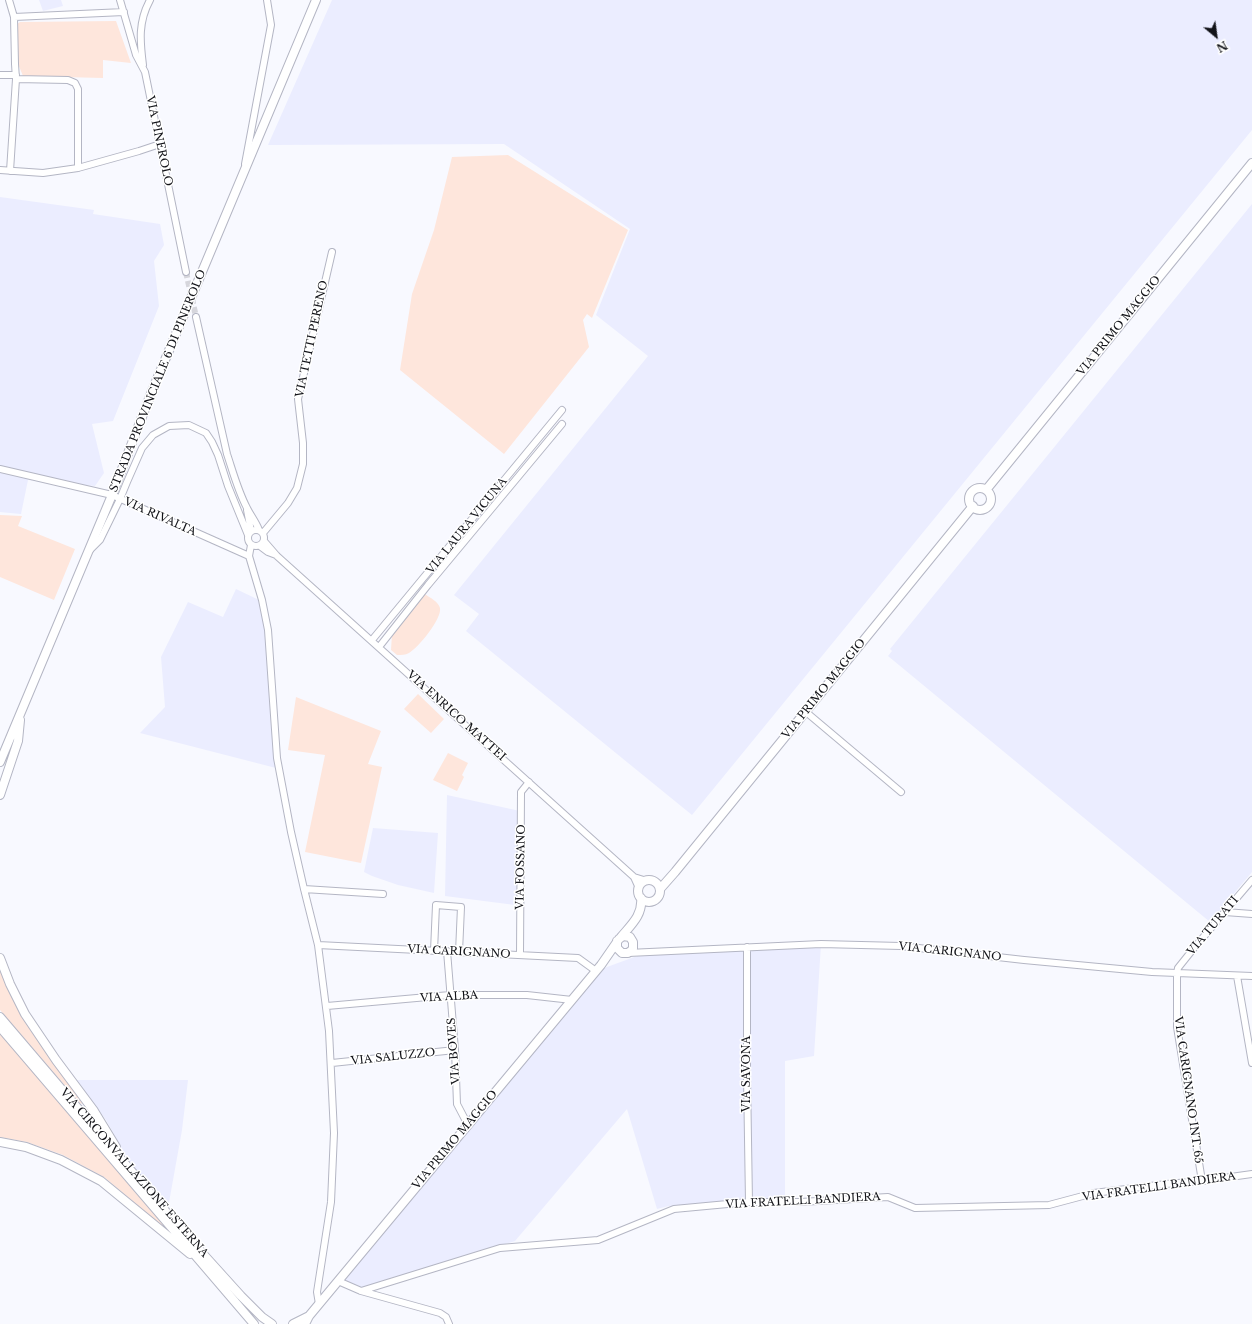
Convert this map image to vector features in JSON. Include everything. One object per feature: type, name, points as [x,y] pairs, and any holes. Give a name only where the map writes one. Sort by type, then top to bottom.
[{"type":"main road","name":"STRADA PROVINCIALE 6 DI PINEROLO","points":[[0,762],[112,495],[152,391],[316,0]]},
{"type":"main road","name":"VIA PRIMO MAGGIO","points":[[986,490],[1252,163]]},
{"type":"main road","points":[[981,488],[986,490],[990,495],[990,502],[986,508],[979,509],[973,506],[969,498],[973,491],[981,488]]},
{"type":"main road","name":"VIA PRIMO MAGGIO","points":[[660,889],[973,506]]},
{"type":"main road","points":[[0,795],[18,741],[21,711]]},
{"type":"main road","name":"VIA PRIMO MAGGIO","points":[[651,882],[675,872]]},
{"type":"main road","points":[[633,940],[628,936],[619,939],[617,948],[625,953],[632,951],[634,946],[634,931],[651,902],[659,896],[660,889],[651,882],[644,882],[639,888],[639,895],[647,902],[651,902]]},
{"type":"main road","name":"VIA PRIMO MAGGIO","points":[[305,1324],[309,1316],[599,968],[641,911],[641,898]]},
{"type":"main road","name":"VIA PRIMO MAGGIO","points":[[599,968],[625,953]]},
{"type":"main road","points":[[0,958],[10,984],[25,1014],[56,1060],[94,1111],[130,1170]]},
{"type":"main road","name":"VIA CIRCONVALLAZIONE ESTERNA","points":[[0,1017],[130,1170],[254,1324]]},
{"type":"main road","name":"VIA CIRCONVALLAZIONE ESTERNA","points":[[0,1027],[203,1259],[262,1317],[272,1324]]},
{"type":"main road","points":[[0,1142],[26,1147],[61,1160],[101,1181],[176,1244],[203,1259]]},
{"type":"main road","name":"VIA PRIMO MAGGIO","points":[[293,1324],[309,1316]]},
{"type":"street","points":[[9,0],[14,17],[16,77],[10,171]]},
{"type":"street","name":"VIA PINEROLO","points":[[120,0],[136,55],[145,72],[186,272]]},
{"type":"street","points":[[145,72],[140,41],[140,29],[142,17],[150,0]]},
{"type":"street","points":[[242,174],[271,25],[267,0]]},
{"type":"street","points":[[14,17],[124,12]]},
{"type":"street","points":[[0,75],[68,80],[75,83],[78,89],[78,168]]},
{"type":"street","points":[[0,170],[43,173],[78,168],[160,144]]},
{"type":"street","name":"VIA TETTI PERENO","points":[[261,532],[288,503],[297,488],[303,464],[303,443],[298,399],[332,252]]},
{"type":"street","points":[[196,317],[233,475],[247,509],[261,532],[264,541],[255,546],[250,559],[262,600],[268,630],[277,758],[291,832],[318,945],[327,1006],[332,1063],[334,1133],[331,1202],[317,1292],[319,1304]]},
{"type":"street","name":"VIA LAURA VICUNA","points":[[372,640],[562,410]]},
{"type":"street","name":"VIA LAURA VICUNA","points":[[379,647],[428,585],[562,424]]},
{"type":"street","points":[[86,554],[100,540],[142,448],[153,435],[169,426],[189,425],[206,433],[212,442],[250,533]]},
{"type":"street","name":"VIA RIVALTA","points":[[0,469],[112,495],[250,559]]},
{"type":"street","points":[[112,495],[126,482]]},
{"type":"street","points":[[247,509],[250,533],[248,540],[255,546]]},
{"type":"street","points":[[250,533],[261,532]]},
{"type":"street","name":"VIA ENRICO MATTEI","points":[[264,541],[277,556],[634,877],[639,888]]},
{"type":"street","name":"VIA ENRICO MATTEI","points":[[255,546],[277,556]]},
{"type":"street","points":[[806,712],[901,792]]},
{"type":"street","name":"VIA FOSSANO","points":[[520,955],[521,792],[528,782]]},
{"type":"street","name":"VIA ENRICO MATTEI","points":[[634,877],[651,882]]},
{"type":"street","name":"VIA TURATI","points":[[1177,974],[1178,969],[1252,880]]},
{"type":"street","points":[[304,889],[383,894]]},
{"type":"street","points":[[434,950],[436,905],[461,907],[459,952]]},
{"type":"street","points":[[1225,912],[1252,914]]},
{"type":"street","points":[[633,940],[638,946],[648,952]]},
{"type":"street","name":"VIA CARIGNANO","points":[[625,953],[821,944],[901,946],[1024,960],[1177,974],[1252,976]]},
{"type":"street","name":"VIA CARIGNANO","points":[[318,945],[578,958],[599,968]]},
{"type":"street","name":"VIA SAVONA","points":[[747,947],[749,1202]]},
{"type":"street","name":"VIA BOVES","points":[[447,951],[455,1050],[457,1104],[468,1125]]},
{"type":"street","name":"VIA CARIGNANO INT. 65","points":[[1177,974],[1177,1027],[1202,1182]]},
{"type":"street","points":[[1237,976],[1252,1059]]},
{"type":"street","name":"VIA ALBA","points":[[327,1006],[450,995],[527,995],[572,1000]]},
{"type":"street","name":"VIA SALUZZO","points":[[332,1063],[455,1050]]},
{"type":"street","name":"VIA FRATELLI BANDIERA","points":[[361,1291],[500,1248],[598,1240],[674,1209],[749,1202],[800,1202],[888,1197],[915,1208],[1049,1205],[1094,1193],[1166,1184],[1202,1182],[1252,1174]]},
{"type":"street","points":[[338,1281],[361,1291],[440,1313],[446,1318],[449,1324]]},
{"type":"shaded area","points":[[39,0],[61,0],[63,6],[43,11]]},
{"type":"shaded area","points":[[332,0],[1252,0],[1252,130],[692,815],[466,631],[479,614],[454,595],[648,356],[596,315],[630,229],[504,144],[268,145]]},
{"type":"shaded area","points":[[116,21],[131,63],[103,60],[103,78],[23,76],[16,59],[17,24],[20,22]]},
{"type":"shaded area","points":[[508,155],[628,230],[592,318],[587,314],[583,320],[589,347],[504,454],[400,370],[412,294],[434,230],[452,157]]},
{"type":"shaded area","points":[[0,197],[94,210],[93,214],[160,224],[164,245],[154,261],[159,306],[113,421],[92,424],[104,473],[95,486],[28,480],[21,514],[0,512]]},
{"type":"shaded area","points":[[1252,204],[1252,872],[1210,922],[888,656],[892,651],[890,649]]},
{"type":"shaded area","points":[[0,515],[22,516],[18,526],[75,549],[54,600],[0,577]]},
{"type":"shaded area","points":[[236,589],[259,600],[265,629],[276,768],[140,733],[165,707],[161,657],[188,602],[223,617]]},
{"type":"shaded area","points":[[425,594],[436,602],[440,608],[440,613],[429,633],[413,650],[406,654],[397,655],[391,650],[392,634]]},
{"type":"shaded area","points":[[418,694],[444,719],[431,733],[404,709]]},
{"type":"shaded area","points":[[296,697],[381,731],[368,764],[382,767],[361,863],[305,852],[325,755],[288,750]]},
{"type":"shaded area","points":[[448,753],[468,763],[462,775],[464,777],[457,791],[433,780]]},
{"type":"shaded area","points":[[447,795],[520,811],[519,861],[515,905],[445,896]]},
{"type":"shaded area","points":[[373,828],[438,833],[434,893],[398,885],[364,872]]},
{"type":"shaded area","points":[[821,944],[814,1056],[785,1061],[785,1199],[669,1206],[657,1209],[627,1109],[515,1241],[361,1291],[338,1281],[596,971],[648,952]]},
{"type":"shaded area","points":[[0,970],[7,988],[26,1022],[47,1054],[83,1101],[83,1104],[80,1103],[0,1010]]},
{"type":"shaded area","points":[[0,1033],[173,1235],[104,1177],[63,1155],[27,1142],[0,1137]]},
{"type":"shaded area","points":[[76,1080],[188,1080],[182,1130],[168,1208],[130,1163],[106,1120]]},
{"type":"tunnel","points":[[186,272],[196,317]]}]
